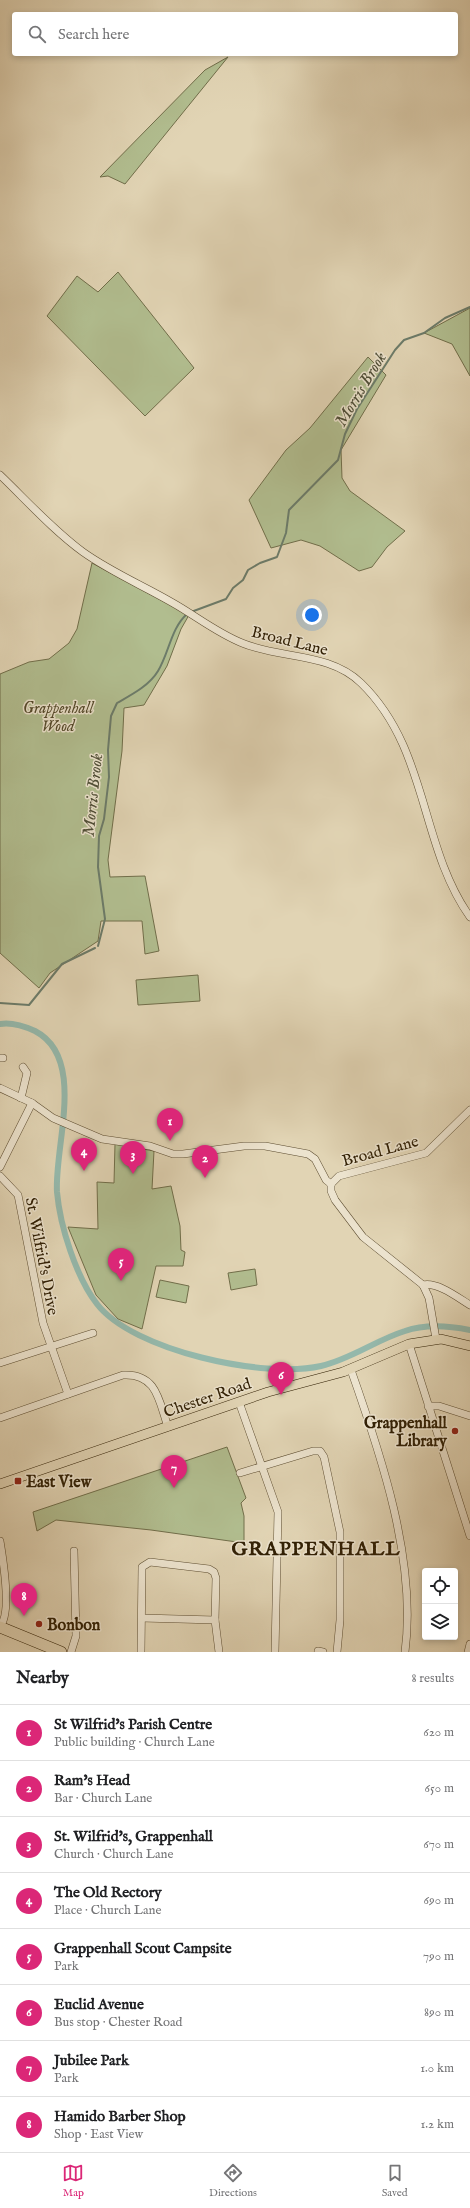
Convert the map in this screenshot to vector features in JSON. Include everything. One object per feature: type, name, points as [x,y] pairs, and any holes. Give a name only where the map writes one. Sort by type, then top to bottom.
[{"type":"highway","points":[[0,1627],[61,1652]]},
{"type":"main road","name":"Chester Road","points":[[0,1484],[239,1402],[351,1370],[409,1344],[436,1335],[470,1346]]},
{"type":"street","name":"Broad Lane","points":[[0,475],[53,527],[83,552],[102,564],[183,608],[194,616],[243,644],[311,659],[342,670],[352,675],[367,689],[388,717],[402,741],[416,775],[449,882],[457,900],[470,918]]},
{"type":"street","points":[[21,1098],[27,1073],[23,1067]]},
{"type":"street","points":[[0,1088],[32,1103],[59,1120],[69,1123],[91,1136],[102,1139],[150,1146],[173,1154],[265,1146],[308,1154],[315,1159],[326,1180],[331,1184],[331,1191],[336,1200],[364,1237],[423,1285],[429,1298],[436,1335]]},
{"type":"street","points":[[0,1167],[32,1103]]},
{"type":"street","name":"Broad Lane","points":[[331,1184],[339,1176],[402,1161],[426,1153],[470,1110]]},
{"type":"street","name":"St. Wilfrid's Drive","points":[[0,1176],[18,1195],[42,1323],[68,1394]]},
{"type":"street","points":[[423,1285],[431,1284],[470,1305]]},
{"type":"street","points":[[0,1363],[92,1333]]},
{"type":"street","points":[[409,1344],[470,1536]]},
{"type":"street","points":[[351,1370],[378,1448],[404,1558],[407,1628],[405,1652]]},
{"type":"street","points":[[0,1418],[123,1375],[142,1377],[154,1388],[168,1426]]},
{"type":"street","points":[[239,1402],[278,1512],[275,1652]]},
{"type":"street","points":[[428,1406],[439,1406],[470,1416]]},
{"type":"street","points":[[240,1473],[262,1465],[313,1451],[320,1452],[324,1457],[340,1538],[340,1620],[337,1652]]},
{"type":"street","points":[[0,1541],[6,1601],[4,1620],[0,1627]]},
{"type":"street","points":[[71,1652],[76,1633],[74,1551]]},
{"type":"street","points":[[141,1652],[142,1567],[150,1562],[209,1569],[214,1572],[216,1578],[215,1620],[219,1652]]},
{"type":"street","points":[[142,1618],[215,1620]]},
{"type":"street","points":[[468,1652],[470,1644]]},
{"type":"green space","points":[[228,57],[125,184],[108,176],[100,177],[205,70]]},
{"type":"green space","points":[[118,272],[194,368],[145,416],[47,316],[77,276],[98,292]]},
{"type":"green space","points":[[470,308],[470,376],[452,344],[424,333]]},
{"type":"green space","points":[[368,357],[386,375],[341,450],[342,478],[350,491],[405,531],[387,547],[372,567],[359,571],[320,546],[301,540],[271,548],[249,500],[286,450],[310,428]]},
{"type":"green space","name":"Grappenhall Wood","points":[[92,563],[189,615],[181,629],[167,666],[144,705],[124,708],[122,751],[108,860],[110,877],[145,876],[159,951],[145,954],[142,921],[101,921],[98,941],[50,973],[39,988],[0,953],[0,674],[29,662],[49,659],[69,643],[77,629]]},
{"type":"green space","points":[[198,975],[200,1001],[138,1005],[136,980]]},
{"type":"green space","points":[[115,1144],[154,1151],[152,1189],[171,1186],[180,1226],[181,1250],[185,1252],[183,1266],[156,1266],[142,1329],[118,1319],[96,1295],[68,1227],[98,1229],[97,1182],[114,1183]]},
{"type":"green space","points":[[255,1269],[257,1285],[231,1290],[228,1273]]},
{"type":"green space","points":[[160,1280],[189,1286],[186,1303],[156,1297]]},
{"type":"green space","points":[[227,1447],[246,1498],[241,1503],[244,1516],[244,1543],[151,1530],[56,1520],[37,1531],[33,1512]]},
{"type":"waterway","name":"Morris Brook","points":[[191,612],[226,599],[233,588],[243,580],[248,570],[260,563],[277,557],[286,533],[289,510],[338,460],[345,434],[357,409],[395,350],[404,340],[424,333],[445,318],[470,307]]},
{"type":"waterway","name":"Morris Brook","points":[[98,946],[105,919],[98,867],[99,836],[104,819],[109,777],[108,750],[111,716],[117,703],[139,690],[150,681],[158,671],[177,626],[187,614]]},
{"type":"waterway","name":"Morris Brook","points":[[0,1003],[29,1005],[62,964],[95,948]]},
{"type":"waterway","points":[[0,1024],[18,1025],[35,1031],[51,1044],[60,1061],[64,1082],[64,1104],[57,1173],[57,1192],[65,1235],[76,1266],[89,1293],[97,1304],[115,1321],[139,1335],[169,1348],[202,1358],[267,1368],[297,1369],[332,1363],[384,1339],[421,1327],[438,1326],[470,1330]]},
{"type":"place","name":"St Wilfrid's Parish Centre","points":[[170,1141]]},
{"type":"place","name":"The Old Rectory","points":[[84,1171]]},
{"type":"place","name":"St. Wilfrid's, Grappenhall","points":[[133,1174]]},
{"type":"place","name":"Ram's Head","points":[[205,1178]]},
{"type":"place","name":"Grappenhall Scout Campsite","points":[[121,1281]]},
{"type":"place","name":"Euclid Avenue","points":[[281,1395]]},
{"type":"place","name":"Grappenhall Library","points":[[455,1431]]},
{"type":"place","name":"East View","points":[[18,1481]]},
{"type":"place","name":"Jubilee Park","points":[[174,1488]]},
{"type":"place","name":"Hamido Barber Shop","points":[[24,1616]]},
{"type":"place","name":"Bonbon","points":[[39,1624]]},
{"type":"district","name":"GRAPPENHALL","points":[[316,1548]]}]
